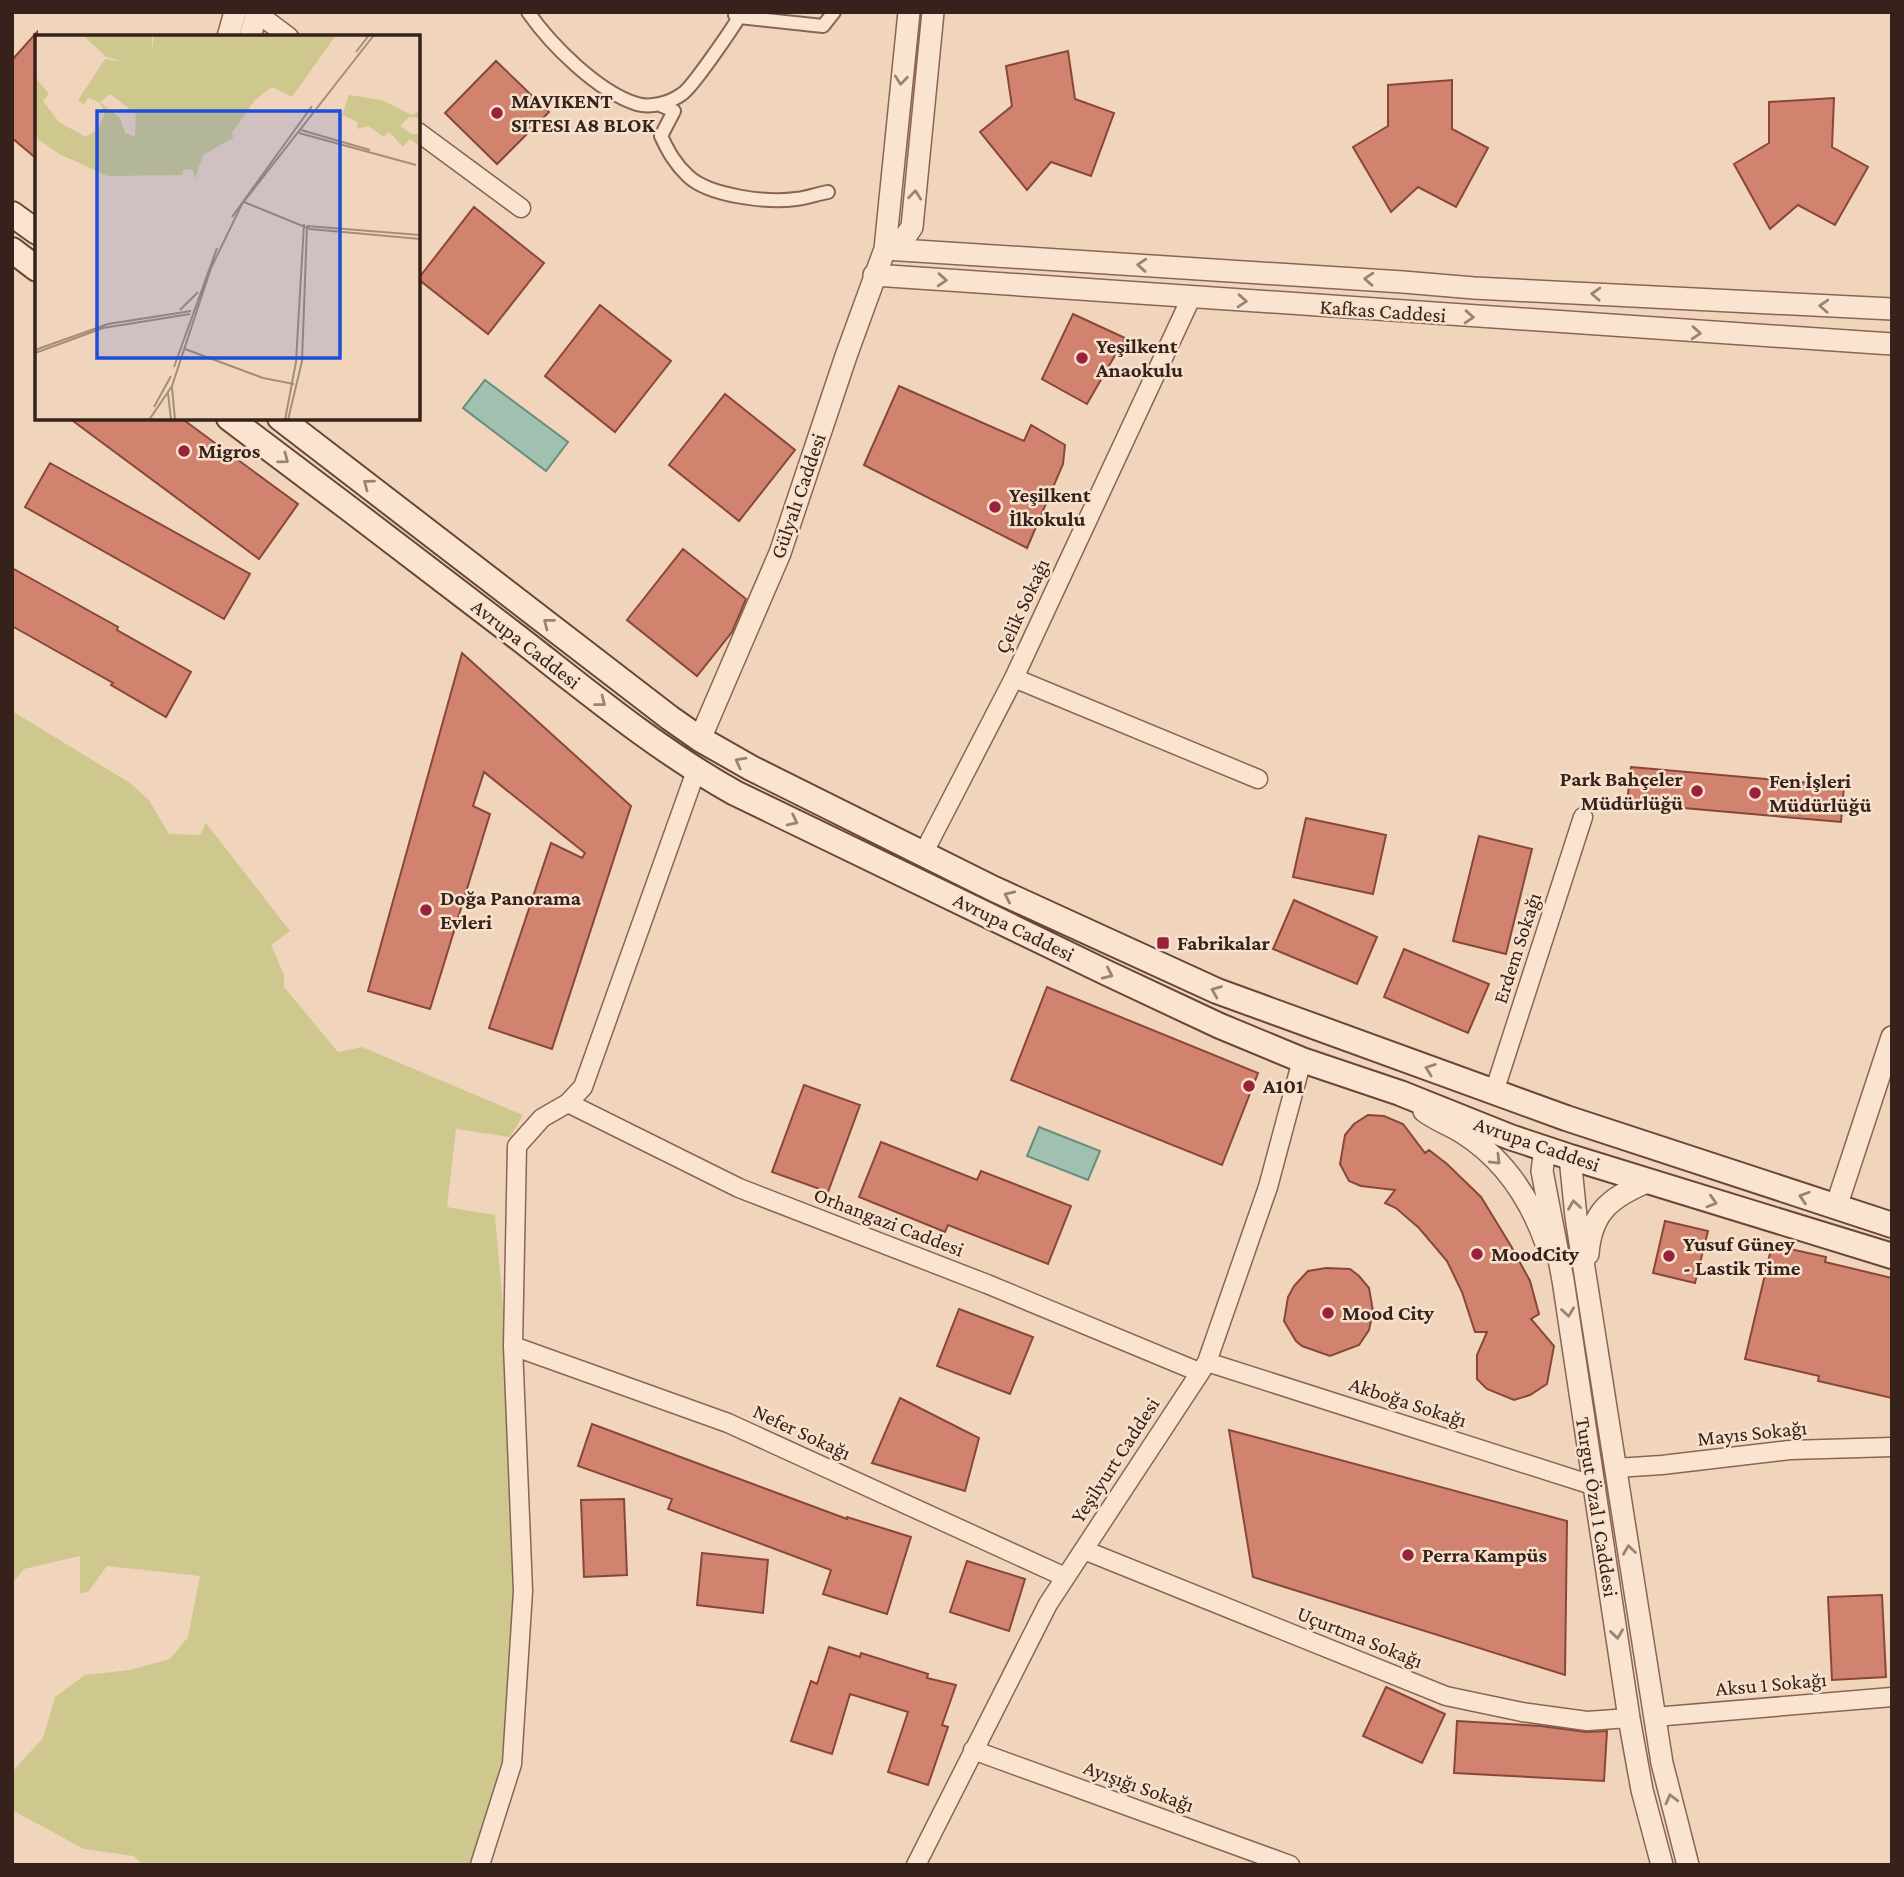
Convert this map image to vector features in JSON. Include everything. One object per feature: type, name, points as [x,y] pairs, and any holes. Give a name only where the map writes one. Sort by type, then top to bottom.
[{"type":"main road","points":[[12,214],[35,231]]},
{"type":"main road","points":[[12,250],[35,268]]},
{"type":"main road","name":"Avrupa Caddesi","points":[[232,420],[647,737],[696,771],[735,793],[1107,973],[1220,1026],[1302,1060],[1400,1093],[1545,1149],[1892,1256]]},
{"type":"main road","name":"Avrupa Caddesi","points":[[283,420],[700,739],[751,768],[1006,895],[1217,991],[1494,1093],[1892,1226]]},
{"type":"main road","points":[[1545,1149],[1559,1124],[1566,1118]]},
{"type":"main road","points":[[1566,1118],[1570,1157]]},
{"type":"street","points":[[229,35],[235,12]]},
{"type":"street","points":[[251,35],[257,12],[286,35]]},
{"type":"street","points":[[528,12],[544,35],[598,84],[638,105],[660,105],[674,111],[661,136],[671,157],[689,177],[715,192],[749,197],[794,200],[828,192]]},
{"type":"street","points":[[660,105],[684,93],[738,14],[823,26],[834,12]]},
{"type":"street","name":"Gülyalı Caddesi","points":[[700,739],[780,553],[885,249],[909,12]]},
{"type":"street","name":"Gülyalı Caddesi","points":[[885,249],[904,240],[912,227],[933,12]]},
{"type":"street","points":[[420,133],[521,208]]},
{"type":"street","name":"Kafkas Caddesi","points":[[885,249],[1474,288],[1891,310]]},
{"type":"street","name":"Kafkas Caddesi","points":[[874,275],[1892,344]]},
{"type":"street","name":"Çelik Sokağı","points":[[923,854],[1014,678],[1191,298]]},
{"type":"street","points":[[1014,678],[1258,779]]},
{"type":"street","points":[[480,1865],[512,1764],[523,1591],[513,1346],[517,1146],[542,1118],[568,1103],[583,1087],[696,771]]},
{"type":"street","name":"Erdem Sokağı","points":[[1494,1093],[1583,817]]},
{"type":"street","points":[[1836,1207],[1892,1037]]},
{"type":"street","name":"Yeşilyurt Caddesi","points":[[916,1865],[1048,1604],[1203,1367],[1268,1187],[1302,1060]]},
{"type":"street","points":[[1400,1093],[1433,1118],[1478,1143],[1504,1168],[1524,1195],[1540,1227],[1554,1267],[1563,1280]]},
{"type":"street","name":"Orhangazi Caddesi","points":[[568,1103],[739,1188],[1203,1367]]},
{"type":"street","name":"Turgut Özal 1 Caddesi","points":[[1545,1149],[1542,1171],[1563,1280],[1629,1718],[1642,1790],[1662,1865]]},
{"type":"street","name":"Turgut Özal 1 Caddesi","points":[[1570,1157],[1576,1217],[1654,1717],[1662,1763],[1688,1865]]},
{"type":"street","points":[[1586,1277],[1589,1237],[1605,1206],[1623,1192],[1647,1182]]},
{"type":"street","name":"Nefer Sokağı","points":[[513,1346],[728,1423],[1065,1577]]},
{"type":"street","name":"Akboğa Sokağı","points":[[1203,1367],[1595,1486]]},
{"type":"street","name":"Mayıs Sokağı","points":[[1616,1468],[1790,1450],[1892,1447]]},
{"type":"street","name":"Uçurtma Sokağı","points":[[1084,1550],[1446,1696],[1522,1712],[1587,1721],[1629,1718]]},
{"type":"street","name":"Aksu 1 Sokağı","points":[[1654,1717],[1892,1697]]},
{"type":"street","name":"Ayışığı Sokağı","points":[[972,1750],[1290,1865]]},
{"type":"shaded area","points":[[485,380],[568,442],[546,471],[463,408]]},
{"type":"shaded area","points":[[12,711],[130,783],[149,800],[169,834],[200,835],[206,823],[290,931],[271,945],[284,975],[284,987],[338,1052],[362,1047],[523,1115],[510,1137],[456,1129],[447,1207],[495,1215],[506,1341],[515,1589],[505,1758],[473,1865],[144,1865],[133,1856],[84,1849],[12,1810],[12,1772],[43,1738],[55,1697],[85,1675],[130,1670],[170,1659],[188,1637],[200,1576],[107,1566],[88,1592],[80,1593],[80,1556],[24,1569],[12,1584]]},
{"type":"shaded area","points":[[1039,1127],[1100,1151],[1088,1180],[1027,1156]]},
{"type":"building","points":[[37,32],[35,157],[12,138],[12,60]]},
{"type":"building","points":[[1068,51],[1075,99],[1114,113],[1091,176],[1051,162],[1027,190],[980,132],[1012,106],[1006,66]]},
{"type":"building","name":"MAVIKENT SITESI A8 BLOK","points":[[496,61],[549,112],[497,164],[445,113]]},
{"type":"building","points":[[1452,80],[1452,129],[1488,148],[1456,207],[1418,187],[1391,212],[1353,147],[1388,126],[1388,85]]},
{"type":"building","points":[[1834,98],[1832,147],[1868,167],[1835,225],[1798,205],[1770,229],[1734,164],[1769,143],[1769,102]]},
{"type":"building","points":[[474,207],[544,263],[488,334],[420,281],[420,276]]},
{"type":"building","points":[[600,305],[671,361],[615,432],[545,376]]},
{"type":"building","name":"Yeşilkent Anaokulu","points":[[1073,314],[1125,338],[1087,404],[1042,379]]},
{"type":"building","name":"Yeşilkent İlkokulu","points":[[899,386],[1024,441],[1031,425],[1065,445],[1063,464],[1027,548],[864,465]]},
{"type":"building","points":[[725,394],[795,450],[739,521],[669,465]]},
{"type":"building","points":[[72,420],[184,420],[298,504],[259,559]]},
{"type":"building","points":[[50,463],[250,574],[224,619],[25,507]]},
{"type":"building","points":[[683,549],[746,599],[732,632],[697,676],[627,620]]},
{"type":"building","points":[[12,568],[118,627],[117,630],[191,672],[166,717],[111,685],[113,683],[12,626]]},
{"type":"building","name":"Doğa Panorama Evleri","points":[[462,653],[631,806],[552,1049],[489,1028],[551,843],[582,858],[585,853],[484,772],[473,806],[490,814],[430,1009],[368,991]]},
{"type":"building","points":[[1631,767],[1844,786],[1841,822],[1627,803]]},
{"type":"building","points":[[1306,818],[1386,835],[1373,894],[1293,877]]},
{"type":"building","points":[[1479,836],[1532,849],[1506,954],[1453,941]]},
{"type":"building","points":[[1294,900],[1377,937],[1357,984],[1273,949]]},
{"type":"building","points":[[1404,949],[1489,984],[1468,1033],[1384,997]]},
{"type":"building","points":[[1047,987],[1258,1073],[1222,1165],[1011,1080]]},
{"type":"building","points":[[804,1085],[860,1105],[828,1192],[772,1172]]},
{"type":"building","name":"MoodCity","points":[[1368,1115],[1384,1116],[1403,1124],[1425,1153],[1429,1150],[1447,1164],[1481,1197],[1511,1246],[1530,1281],[1539,1314],[1531,1319],[1554,1346],[1547,1384],[1530,1395],[1514,1400],[1487,1389],[1477,1379],[1477,1355],[1487,1332],[1475,1332],[1462,1292],[1447,1261],[1419,1228],[1396,1208],[1385,1203],[1395,1190],[1361,1186],[1349,1181],[1340,1164],[1345,1135],[1354,1124]]},
{"type":"building","points":[[881,1142],[977,1180],[981,1171],[1071,1206],[1048,1264],[948,1225],[945,1232],[859,1197]]},
{"type":"building","points":[[1665,1221],[1708,1231],[1695,1283],[1653,1273]]},
{"type":"building","points":[[1772,1245],[1826,1257],[1825,1262],[1892,1278],[1892,1398],[1818,1381],[1819,1376],[1745,1359]]},
{"type":"building","name":"Mood City","points":[[1326,1268],[1350,1269],[1359,1276],[1369,1288],[1373,1311],[1369,1330],[1359,1345],[1330,1356],[1302,1346],[1284,1321],[1288,1297],[1294,1286],[1308,1271]]},
{"type":"building","points":[[959,1309],[1033,1337],[1010,1394],[937,1366]]},
{"type":"building","points":[[900,1398],[979,1438],[965,1491],[872,1463]]},
{"type":"building","points":[[592,1424],[847,1519],[911,1537],[887,1614],[823,1594],[831,1570],[668,1509],[672,1499],[578,1466]]},
{"type":"building","name":"Perra Kampüs","points":[[1229,1430],[1567,1521],[1565,1675],[1253,1577]]},
{"type":"building","points":[[624,1499],[627,1575],[584,1577],[581,1500]]},
{"type":"building","points":[[702,1553],[768,1560],[763,1613],[697,1605]]},
{"type":"building","points":[[967,1561],[1025,1579],[1009,1631],[950,1612]]},
{"type":"building","points":[[1882,1595],[1886,1677],[1832,1680],[1828,1597]]},
{"type":"building","points":[[829,1647],[860,1657],[861,1653],[928,1674],[927,1678],[956,1685],[942,1725],[948,1727],[928,1785],[888,1772],[908,1712],[850,1694],[832,1754],[791,1741],[811,1681],[817,1684]]},
{"type":"building","points":[[1386,1687],[1445,1714],[1422,1763],[1363,1736]]},
{"type":"building","points":[[1457,1721],[1541,1726],[1586,1732],[1607,1731],[1604,1781],[1454,1773]]},
{"type":"place","name":"MAVIKENT SITESI A8 BLOK","points":[[497,113]]},
{"type":"place","name":"Yeşilkent Anaokulu","points":[[1082,358]]},
{"type":"place","name":"Migros","points":[[184,451]]},
{"type":"place","name":"Yeşilkent İlkokulu","points":[[995,507]]},
{"type":"place","name":"Park Bahçeler Müdürlüğü","points":[[1697,791]]},
{"type":"place","name":"Fen İşleri Müdürlüğü","points":[[1755,793]]},
{"type":"place","name":"Doğa Panorama Evleri","points":[[426,910]]},
{"type":"place","name":"Fabrikalar","points":[[1163,943]]},
{"type":"place","name":"A101","points":[[1249,1086]]},
{"type":"place","name":"MoodCity","points":[[1477,1254]]},
{"type":"place","name":"Yusuf Güney - Lastik Time","points":[[1669,1256]]},
{"type":"place","name":"Mood City","points":[[1328,1313]]},
{"type":"place","name":"Perra Kampüs","points":[[1408,1555]]}]
